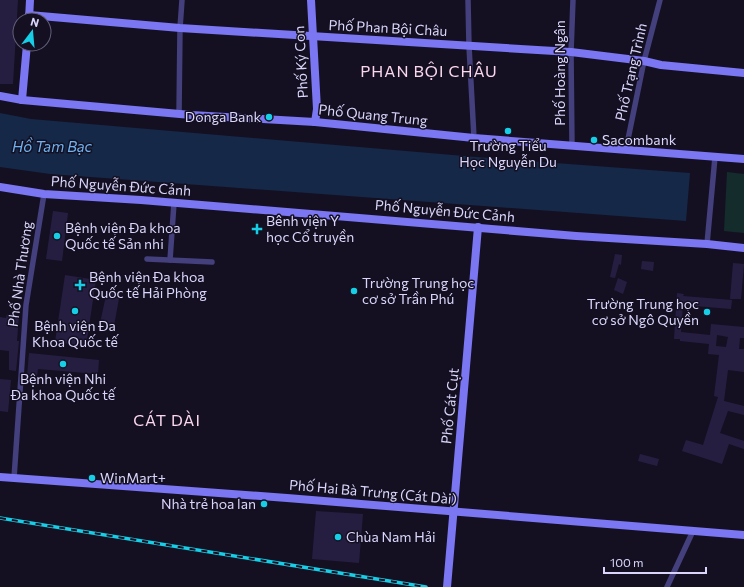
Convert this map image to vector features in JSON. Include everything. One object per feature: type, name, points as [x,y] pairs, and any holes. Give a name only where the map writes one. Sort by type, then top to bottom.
[{"type":"main road","points":[[29,12],[30,0]]},
{"type":"main road","name":"Phố Ký Con","points":[[311,0],[317,109],[315,122]]},
{"type":"main road","name":"Phố Phan Bội Châu","points":[[52,20],[312,37],[571,52],[644,61],[660,65],[744,73]]},
{"type":"main road","points":[[22,100],[26,52]]},
{"type":"main road","name":"Phố Quang Trung","points":[[0,96],[22,100],[179,114],[315,122],[474,138],[744,159]]},
{"type":"main road","name":"Phố Nguyễn Đức Cảnh","points":[[0,187],[44,194],[174,202],[576,236],[707,244],[744,248]]},
{"type":"main road","name":"Phố Cát Cụt","points":[[447,587],[469,347],[478,227]]},
{"type":"main road","name":"Phố Hai Bà Trưng (Cát Dài)","points":[[0,477],[287,498],[744,535]]},
{"type":"street","points":[[179,114],[180,28],[182,0]]},
{"type":"street","points":[[468,0],[474,138]]},
{"type":"street","name":"Phố Hoàng Ngân","points":[[572,146],[571,52],[573,0]]},
{"type":"street","name":"Phố Trạng Trình","points":[[626,149],[644,61],[660,0]]},
{"type":"street","points":[[707,244],[715,157]]},
{"type":"street","name":"Phố Nhà Thương","points":[[14,478],[26,305],[44,194]]},
{"type":"street","points":[[170,260],[174,202]]},
{"type":"street","points":[[148,259],[212,262]]},
{"type":"street","points":[[667,587],[693,531]]},
{"type":"green space","points":[[727,172],[744,174],[744,233],[724,231]]},
{"type":"water","name":"Hồ Tam Bạc","points":[[0,113],[31,119],[476,157],[690,173],[686,221],[50,174],[0,167]]},
{"type":"building","points":[[0,0],[18,0],[17,12],[12,12],[12,52],[15,52],[13,84],[0,84]]},
{"type":"building","name":"Bệnh viện Đa khoa Quốc tế Sản nhi","points":[[53,211],[68,213],[62,261],[46,259]]},
{"type":"building","points":[[615,254],[622,255],[621,265],[619,264],[615,278],[610,277]]},
{"type":"building","points":[[642,261],[654,262],[653,271],[641,269]]},
{"type":"building","points":[[733,263],[744,264],[741,299],[730,299]]},
{"type":"building","name":"Bệnh viện Đa Khoa Quốc tế","points":[[65,275],[96,280],[86,346],[55,342]]},
{"type":"building","points":[[618,278],[627,282],[623,294],[614,290]]},
{"type":"building","points":[[107,291],[120,293],[114,326],[100,323]]},
{"type":"building","points":[[677,293],[684,294],[683,296],[732,300],[731,309],[683,305],[681,332],[710,335],[711,324],[744,327],[744,338],[740,338],[739,349],[744,349],[744,372],[728,370],[724,401],[744,406],[744,415],[728,411],[720,433],[744,441],[744,449],[729,444],[722,464],[682,451],[686,440],[703,445],[718,397],[714,396],[719,355],[708,354],[709,344],[674,339]],"holes":[[[717,335],[728,337],[726,347],[716,346]]]},
{"type":"building","points":[[7,314],[19,315],[17,341],[19,341],[16,371],[9,370],[9,351],[0,350],[0,317],[6,318]]},
{"type":"building","name":"Bệnh viện Nhi Đa khoa Quốc tế","points":[[29,353],[99,360],[98,374],[38,369],[37,377],[27,376]]},
{"type":"building","points":[[0,379],[11,380],[8,412],[0,411]]},
{"type":"building","points":[[640,454],[659,459],[657,466],[638,461]]},
{"type":"building","name":"Chùa Nam Hải","points":[[316,511],[363,514],[359,563],[312,559]]},
{"type":"railway","points":[[0,518],[426,587]]},
{"type":"place","name":"Donga Bank","points":[[269,117]]},
{"type":"place","name":"Trường Tiểu Học Nguyễn Du","points":[[508,131]]},
{"type":"place","name":"Sacombank","points":[[594,140]]},
{"type":"place","name":"Bênh viện Y học Cổ truyền","points":[[257,229]]},
{"type":"place","name":"Bệnh viện Đa khoa Quốc tế Sản nhi","points":[[57,236]]},
{"type":"place","name":"Bệnh viện Đa khoa Quốc tế Hải Phòng","points":[[80,285]]},
{"type":"place","name":"Trường Trung học cơ sở Trần Phú","points":[[354,291]]},
{"type":"place","name":"Bệnh viện Đa Khoa Quốc tế","points":[[75,311]]},
{"type":"place","name":"Trường Trung học cơ sở Ngô Quyền","points":[[707,312]]},
{"type":"place","name":"Bệnh viện Nhi Đa khoa Quốc tế","points":[[63,364]]},
{"type":"place","name":"WinMart+","points":[[92,478]]},
{"type":"place","name":"Nhà trẻ hoa lan","points":[[264,504]]},
{"type":"place","name":"Chùa Nam Hải","points":[[338,537]]},
{"type":"district","name":"PHAN BỘI CHÂU","points":[[429,71]]},
{"type":"district","name":"CÁT DÀI","points":[[167,420]]}]
